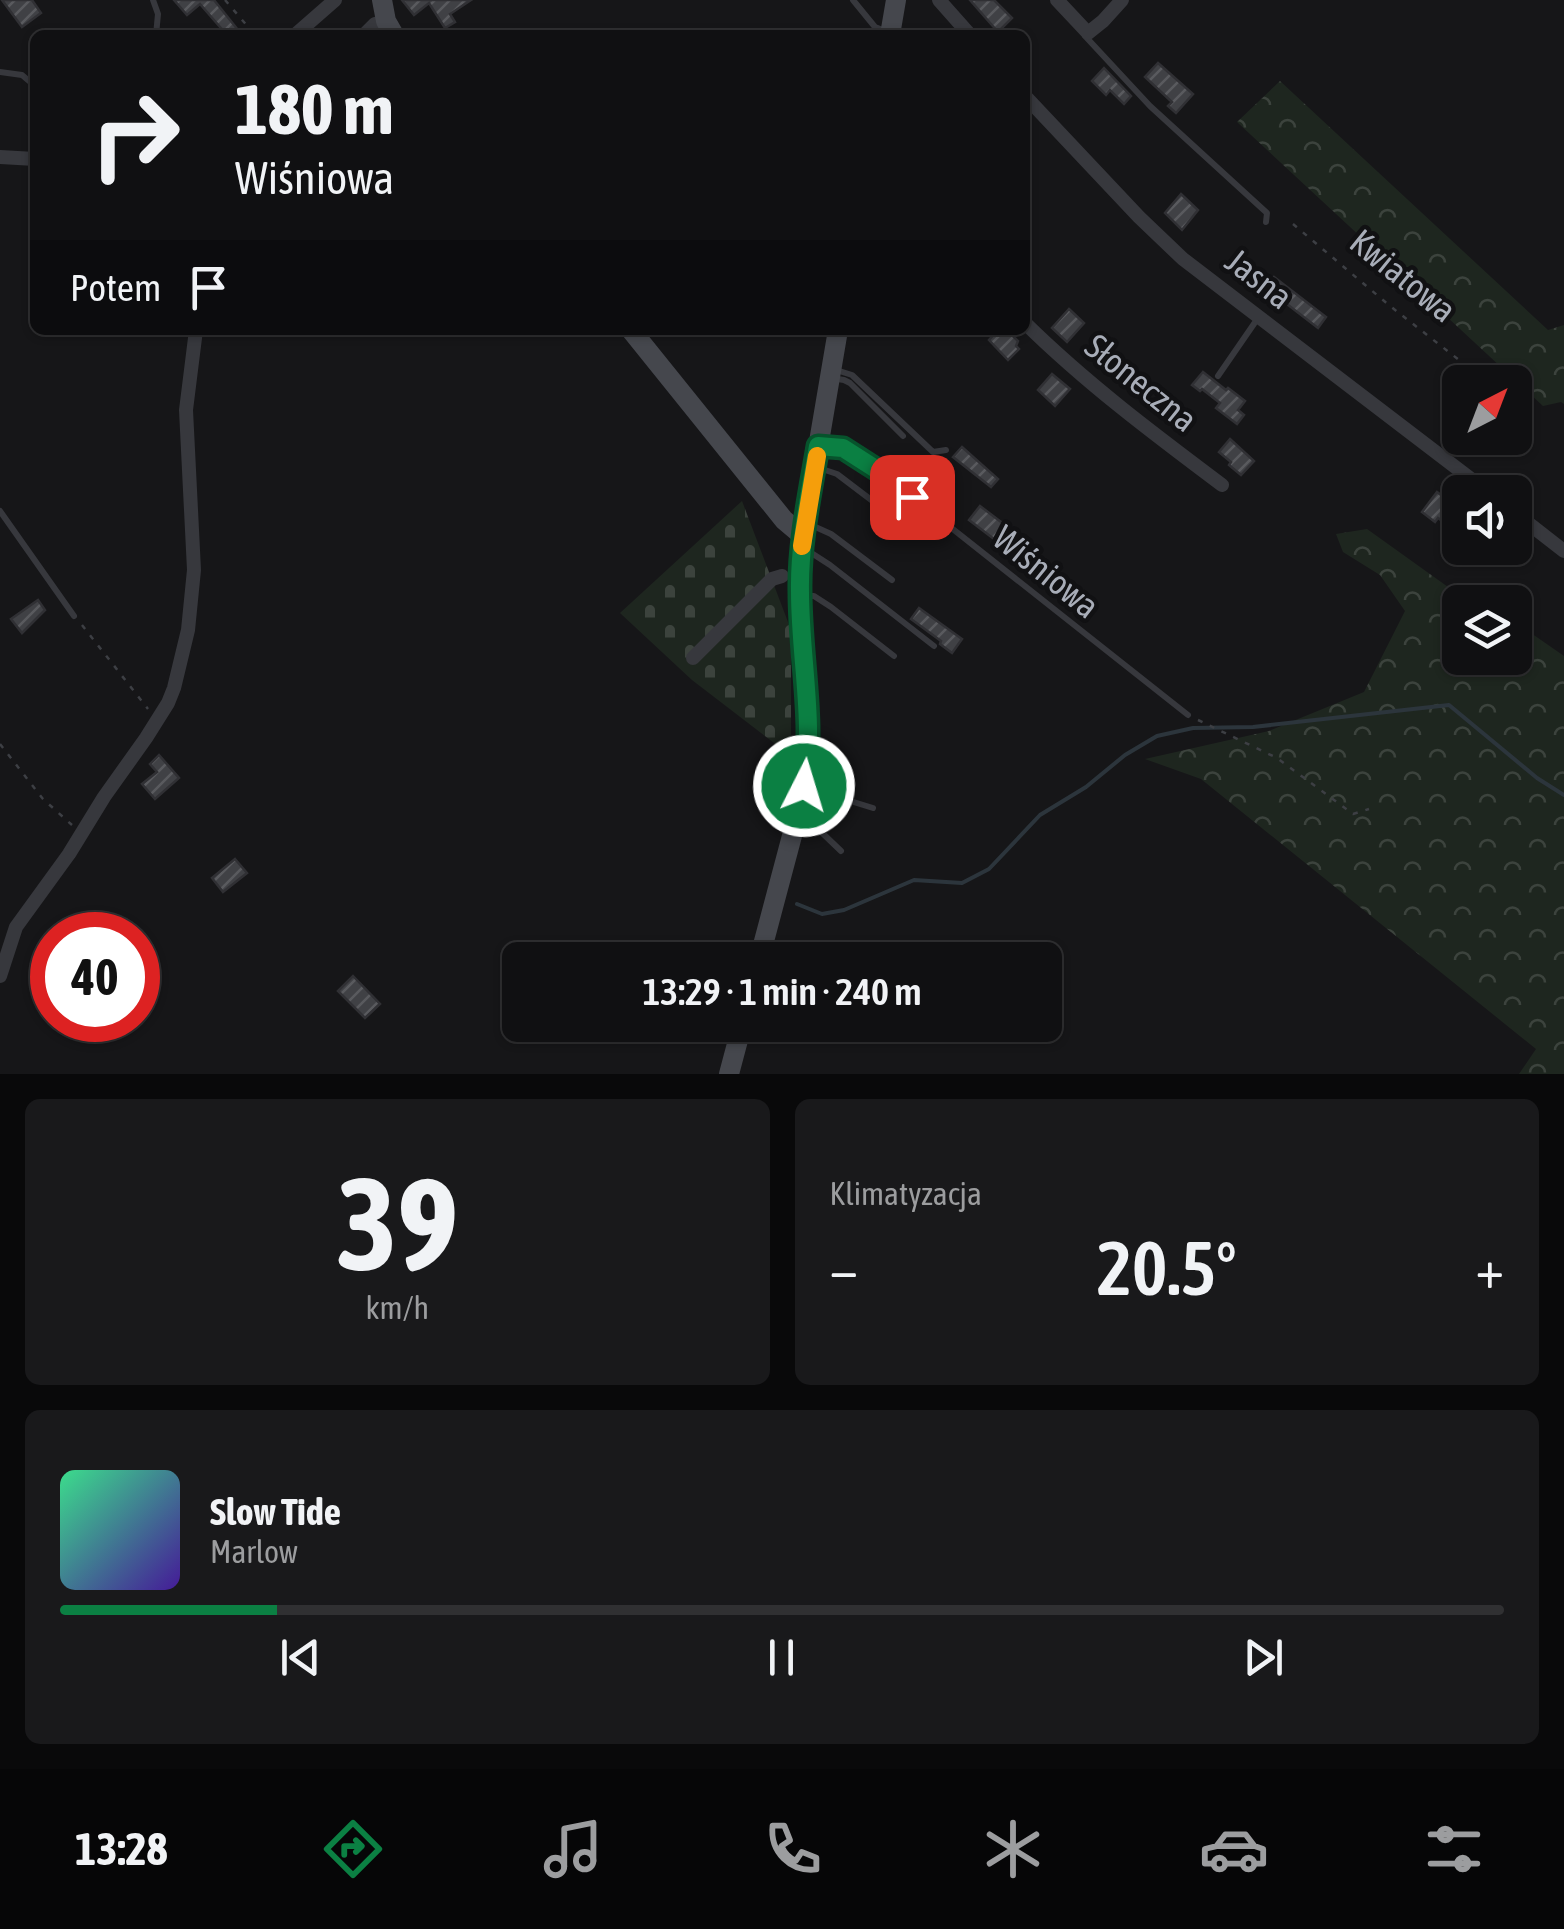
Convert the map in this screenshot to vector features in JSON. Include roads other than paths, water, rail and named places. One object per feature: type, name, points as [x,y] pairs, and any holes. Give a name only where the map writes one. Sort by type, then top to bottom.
[{"type":"street","points":[[301,30],[335,0]]},
{"type":"street","points":[[891,30],[896,0]]},
{"type":"street","points":[[939,0],[966,30]]},
{"type":"street","points":[[1057,0],[1088,33],[1122,0]]},
{"type":"street","name":"Jasna","points":[[1030,101],[1183,258],[1465,475]]},
{"type":"street","points":[[0,157],[30,160]]},
{"type":"street","name":"Słoneczna","points":[[1030,328],[1085,379],[1222,485]]},
{"type":"street","points":[[0,976],[16,927],[157,720],[174,688],[192,597],[194,539],[186,410],[195,335]]},
{"type":"street","points":[[635,335],[784,520],[803,537]]},
{"type":"street","points":[[765,942],[804,786],[809,732],[800,596],[803,537],[837,335]]},
{"type":"street","points":[[1532,526],[1564,551]]},
{"type":"street","points":[[692,658],[772,580],[782,576]]},
{"type":"street","points":[[729,1074],[737,1042]]},
{"type":"lane","points":[[152,0],[158,14],[156,30]]},
{"type":"lane","points":[[853,0],[881,30]]},
{"type":"lane","points":[[1088,33],[1084,36],[1150,106],[1267,213],[1266,222]]},
{"type":"lane","points":[[0,72],[22,75],[30,82]]},
{"type":"lane","points":[[1218,376],[1259,318]]},
{"type":"lane","points":[[831,373],[850,383],[903,436]]},
{"type":"lane","points":[[831,373],[852,375],[933,452],[946,450]]},
{"type":"lane","name":"Wiśniowa","points":[[817,456],[843,448],[882,473],[1188,715]]},
{"type":"lane","points":[[817,456],[887,512]]},
{"type":"lane","points":[[0,511],[74,616]]},
{"type":"lane","points":[[892,580],[830,534],[803,537],[813,554],[934,646]]},
{"type":"lane","points":[[800,596],[814,596],[894,656]]},
{"type":"lane","points":[[804,786],[873,808]]},
{"type":"lane","points":[[798,817],[816,827],[841,851]]},
{"type":"waterway","points":[[797,904],[822,914],[844,910],[914,880],[962,883],[989,869],[1040,815],[1086,787],[1125,755],[1157,736],[1193,728],[1253,727],[1449,705],[1537,778],[1564,795]]}]
